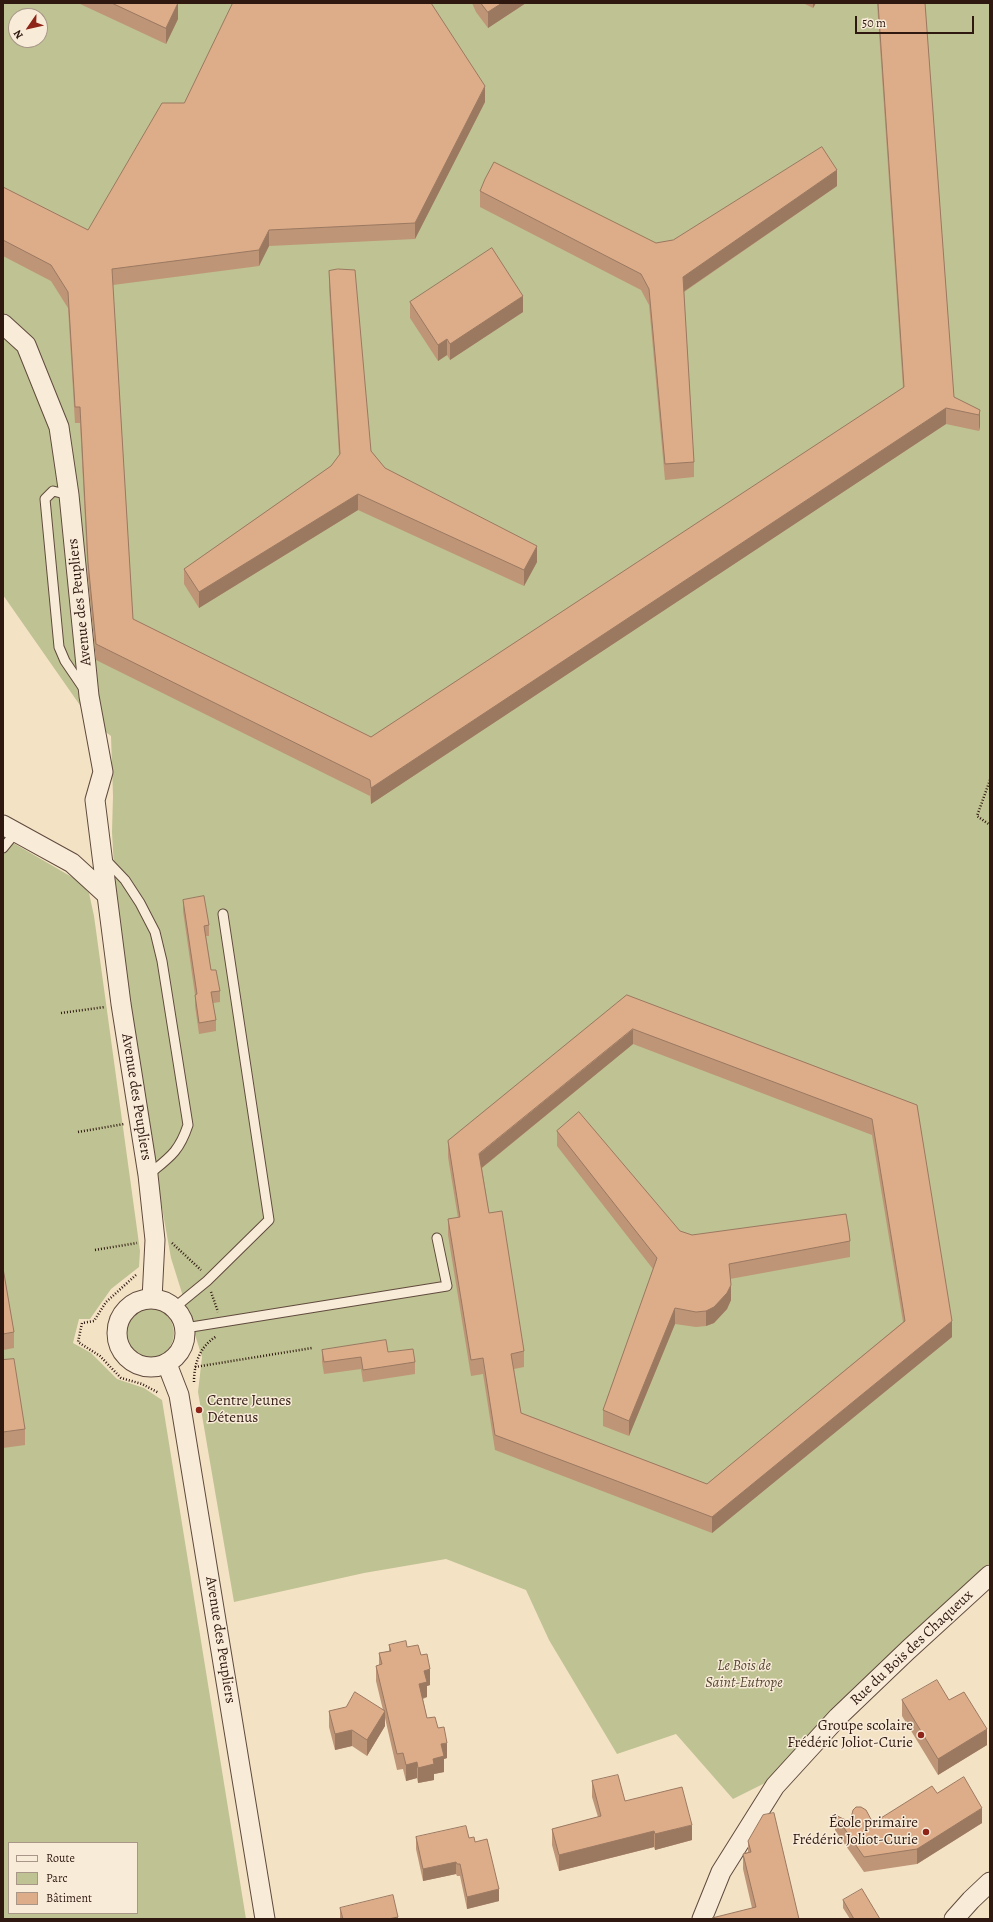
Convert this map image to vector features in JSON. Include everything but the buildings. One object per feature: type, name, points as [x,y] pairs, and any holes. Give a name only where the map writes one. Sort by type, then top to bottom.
[{"type":"street","name":"Avenue des Peupliers","points":[[3,324],[26,345],[59,426],[69,495],[89,696],[103,772],[95,800],[121,1004],[148,1175],[155,1240],[152,1299]]},
{"type":"street","points":[[10,828],[72,863],[108,895]]},
{"type":"street","points":[[152,1299],[164,1301],[174,1308],[181,1317],[185,1328],[185,1339],[182,1349],[176,1358],[167,1364],[151,1367],[136,1364],[124,1353],[117,1339],[117,1326],[122,1315],[130,1306],[140,1300],[152,1299]]},
{"type":"street","name":"Avenue des Peupliers","points":[[167,1364],[179,1395],[266,1919]]},
{"type":"street","name":"Rue du Bois des Chaqueux","points":[[702,1919],[721,1872],[775,1786],[838,1717],[990,1575]]},
{"type":"street","points":[[954,1919],[990,1882]]},
{"type":"lane","points":[[69,495],[53,491],[45,499],[59,647],[65,661],[89,696]]},
{"type":"lane","points":[[3,848],[10,828]]},
{"type":"lane","points":[[102,856],[125,880],[140,903],[155,932],[162,961],[188,1125],[182,1142],[174,1154],[148,1175]]},
{"type":"lane","points":[[174,1308],[207,1281],[269,1220],[223,914]]},
{"type":"lane","points":[[185,1328],[447,1286],[437,1238]]},
{"type":"path","points":[[990,780],[977,816],[990,825]]},
{"type":"path","points":[[61,1014],[121,1004]]},
{"type":"path","points":[[78,1132],[140,1122]]},
{"type":"path","points":[[95,1250],[155,1240],[172,1243],[203,1272],[218,1311],[221,1334],[208,1341],[198,1358],[195,1367],[193,1391],[164,1398],[157,1391],[121,1378],[100,1356],[78,1342],[82,1323],[94,1321],[106,1302],[138,1272]]},
{"type":"path","points":[[195,1367],[312,1348]]},
{"type":"green space","name":"Le Bois de Saint-Eutrope","points":[[3,3],[990,3],[990,1563],[831,1714],[765,1783],[733,1799],[676,1734],[617,1754],[549,1640],[526,1590],[446,1559],[364,1573],[234,1602],[198,1392],[202,1357],[171,1258],[157,1180],[116,904],[112,832],[113,796],[111,736],[91,721],[3,595]]},
{"type":"green space","points":[[3,837],[77,880],[89,893],[94,916],[140,1251],[139,1267],[111,1289],[90,1319],[79,1319],[73,1343],[91,1353],[117,1379],[144,1388],[162,1400],[246,1919],[3,1919]]},
{"type":"green space","points":[[149,1308],[158,1310],[167,1315],[172,1324],[174,1333],[172,1342],[167,1351],[158,1356],[149,1358],[140,1356],[131,1351],[126,1342],[124,1333],[126,1324],[131,1315],[140,1310]]},
{"type":"place","name":"Centre Jeunes Détenus","points":[[199,1410]]},
{"type":"place","name":"Groupe scolaire Frédéric Joliot-Curie","points":[[921,1735]]},
{"type":"place","name":"École primaire Frédéric Joliot-Curie","points":[[926,1832]]}]
